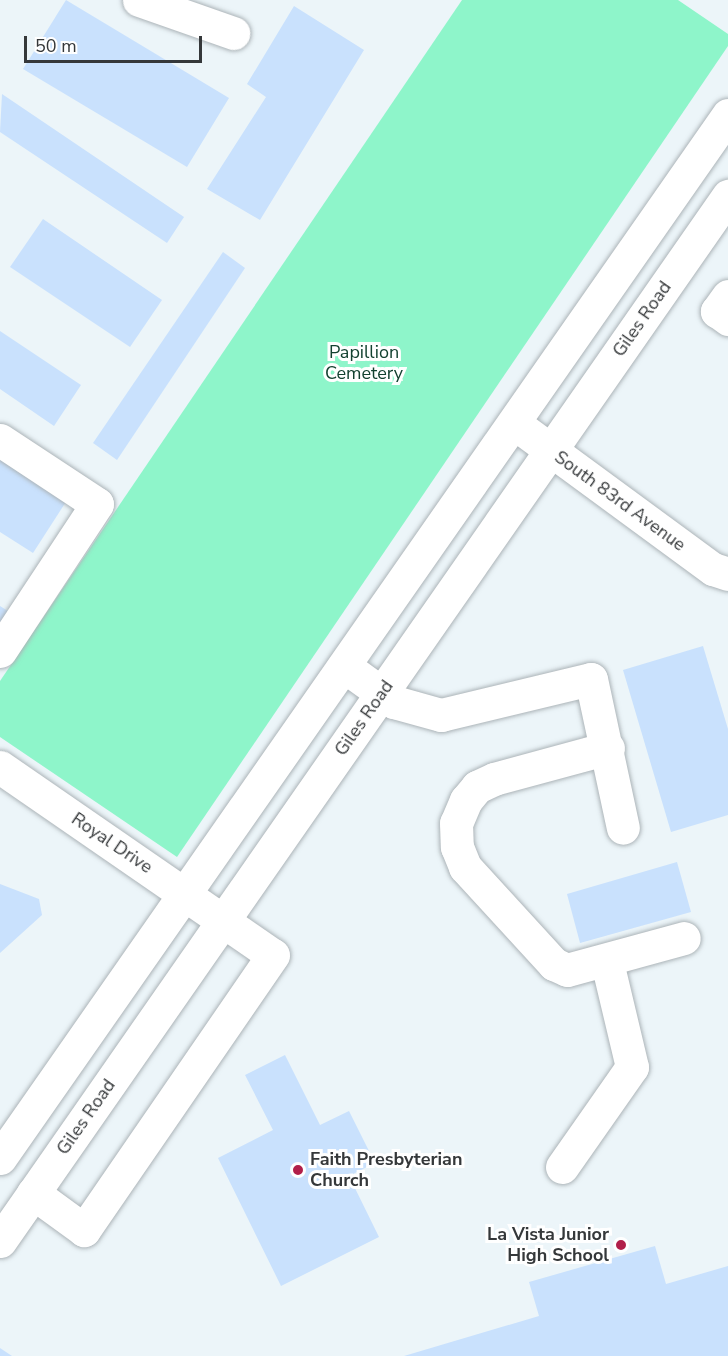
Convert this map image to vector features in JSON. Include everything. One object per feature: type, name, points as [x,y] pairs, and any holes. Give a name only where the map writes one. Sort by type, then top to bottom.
[{"type":"main road","points":[[139,0],[233,33]]},
{"type":"main road","points":[[0,1158],[728,115]]},
{"type":"main road","name":"Giles Road","points":[[0,1241],[728,196]]},
{"type":"main road","points":[[728,296],[717,311],[728,319]]},
{"type":"main road","name":"South 83rd Avenue","points":[[514,423],[713,569],[728,574]]},
{"type":"main road","points":[[0,440],[97,504],[0,651]]},
{"type":"main road","points":[[344,666],[381,693],[409,708],[453,714],[591,679],[608,748],[623,828]]},
{"type":"main road","points":[[608,748],[494,779],[477,788],[466,800],[456,823],[457,847],[465,867],[554,964],[567,970],[607,963],[684,938]]},
{"type":"main road","name":"Royal Drive","points":[[0,767],[273,955],[84,1230],[33,1193]]},
{"type":"main road","points":[[562,1167],[632,1067],[607,963]]},
{"type":"green space","name":"Papillion Cemetery","points":[[462,0],[678,0],[728,34],[728,46],[177,857],[0,737],[0,681]]},
{"type":"building","points":[[66,0],[229,98],[187,167],[23,69]]},
{"type":"building","points":[[294,6],[364,50],[260,220],[207,189],[266,97],[247,84]]},
{"type":"building","points":[[2,94],[184,217],[167,243],[0,132]]},
{"type":"building","points":[[43,219],[162,300],[130,347],[10,267]]},
{"type":"building","points":[[223,252],[245,268],[117,460],[93,443]]},
{"type":"building","points":[[0,331],[81,385],[54,426],[0,389]]},
{"type":"building","points":[[0,447],[71,494],[33,553],[0,532]]},
{"type":"building","points":[[0,606],[11,613],[0,629]]},
{"type":"building","points":[[703,646],[728,729],[728,815],[671,832],[623,670]]},
{"type":"building","points":[[677,862],[691,912],[580,943],[567,894]]},
{"type":"building","points":[[0,884],[39,899],[42,915],[0,953]]},
{"type":"building","points":[[285,1055],[320,1125],[349,1111],[375,1163],[349,1176],[379,1237],[281,1286],[218,1158],[273,1130],[245,1075]]},
{"type":"building","points":[[655,1246],[666,1284],[728,1266],[728,1356],[404,1356],[539,1316],[529,1282]]},
{"type":"building","points":[[0,1348],[12,1356],[0,1356]]},
{"type":"place","name":"Faith Presbyterian Church","points":[[298,1170]]},
{"type":"place","name":"La Vista Junior High School","points":[[621,1245]]}]
